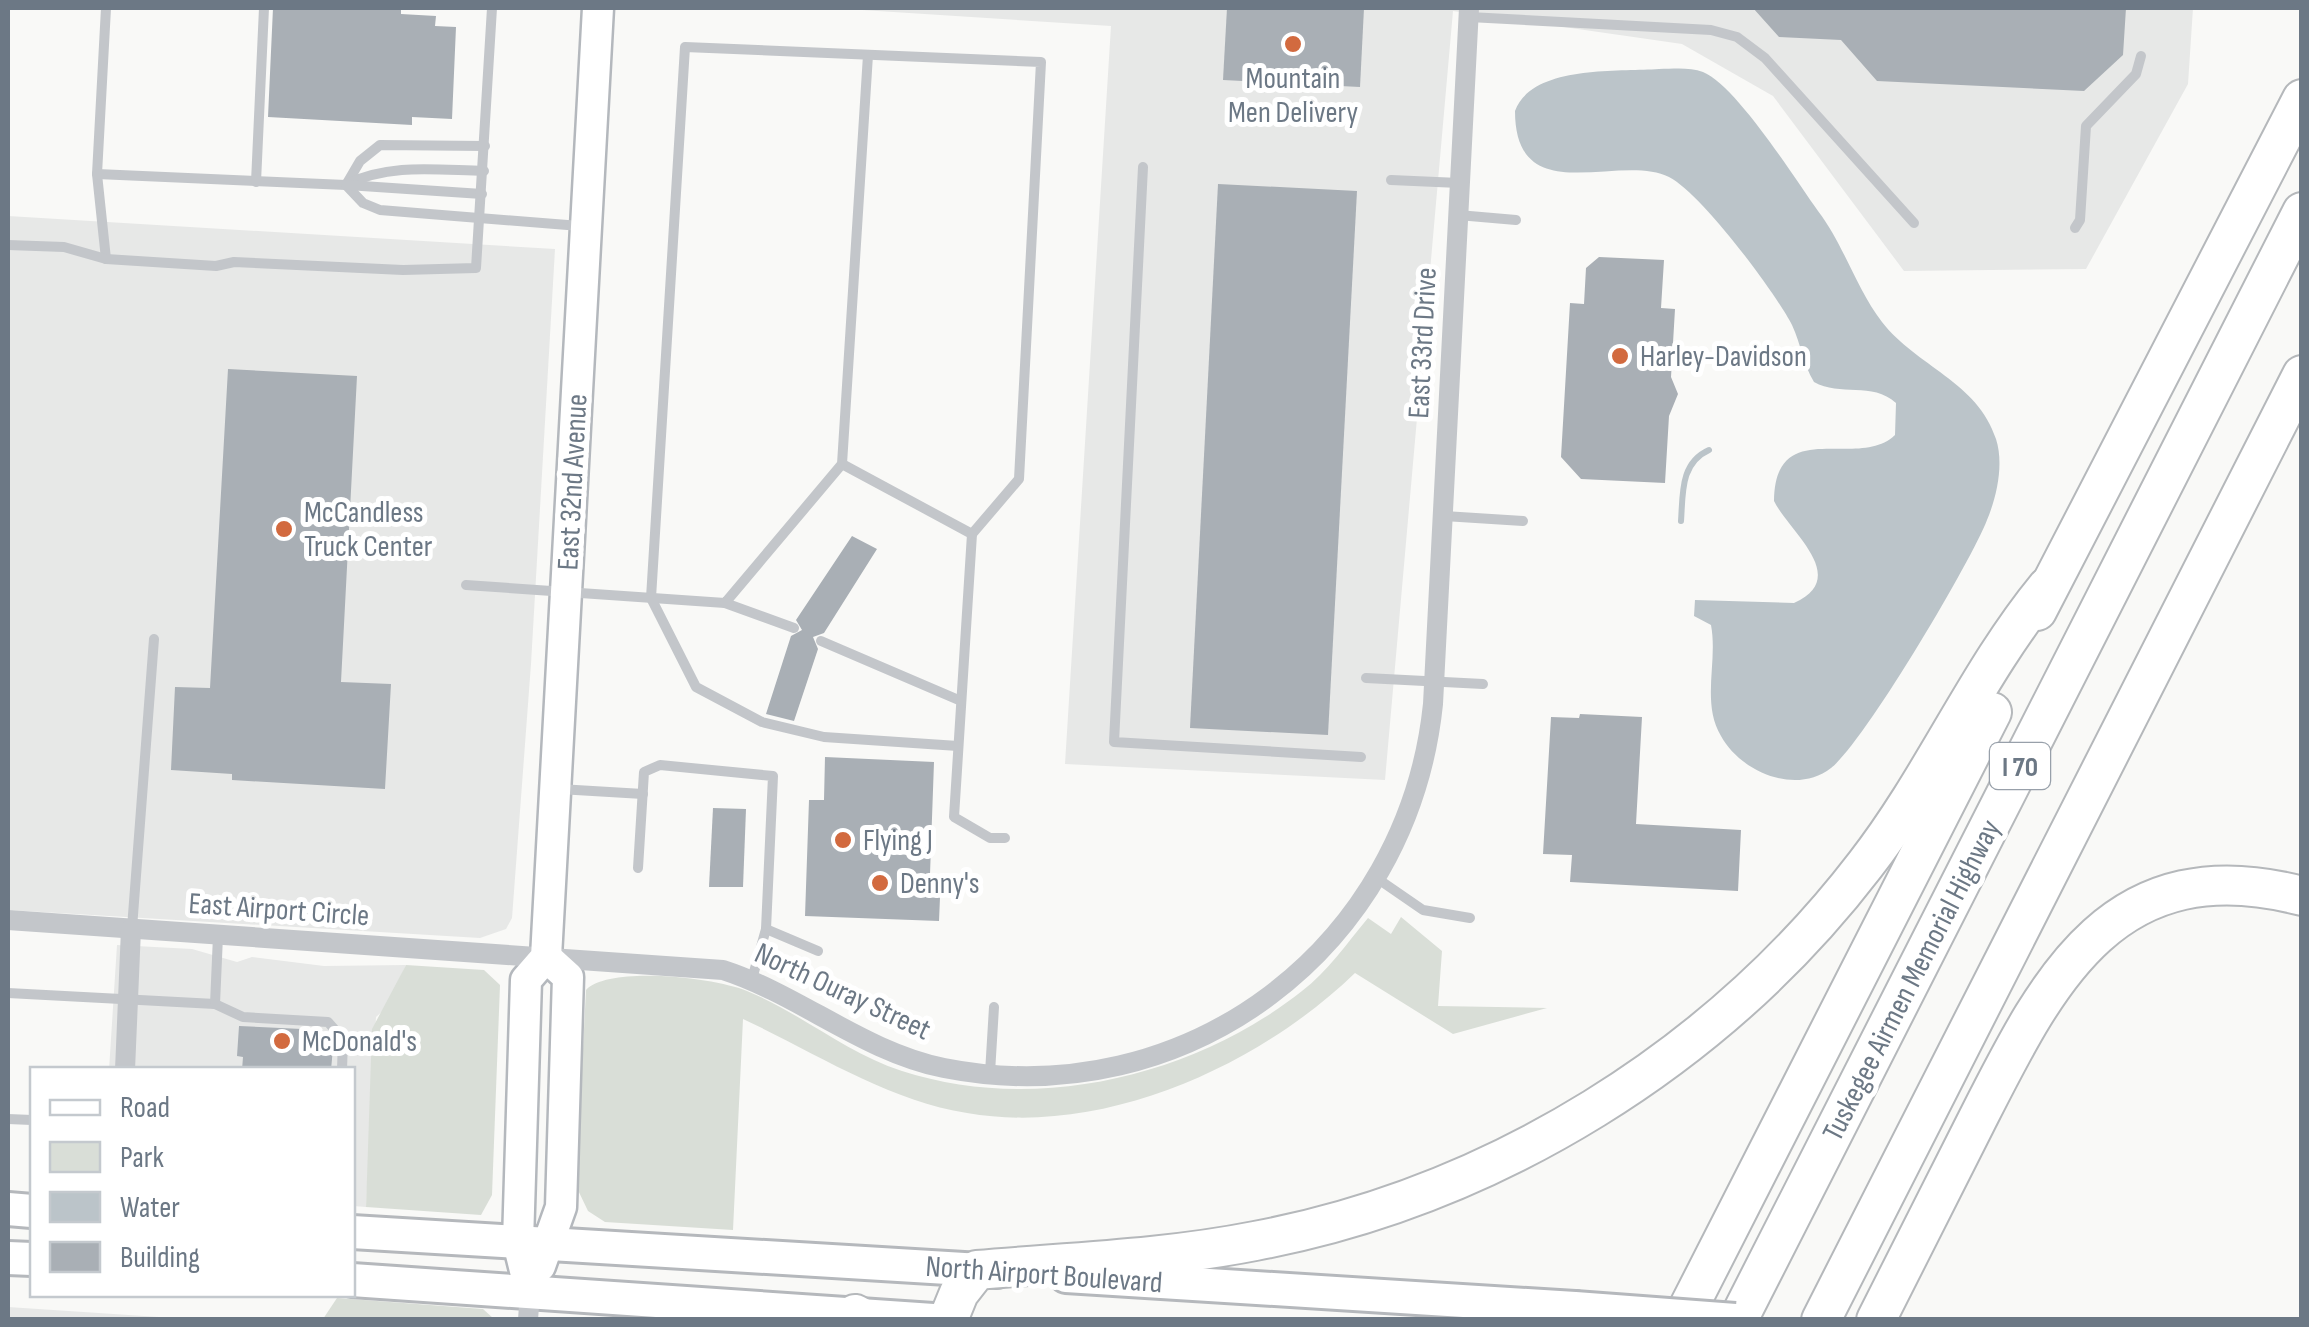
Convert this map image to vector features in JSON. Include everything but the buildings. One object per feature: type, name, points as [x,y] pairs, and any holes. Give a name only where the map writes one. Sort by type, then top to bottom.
[{"type":"highway","points":[[1682,1320],[1974,748],[2047,587],[2302,99]]},
{"type":"highway","name":"Tuskegee Airmen Memorial Highway","points":[[1737,1320],[2302,212]]},
{"type":"highway","name":"I 70","points":[[1821,1320],[2302,375]]},
{"type":"highway","points":[[948,1320],[959,1293],[977,1270],[1208,1250],[1321,1226],[1419,1195],[1508,1155],[1609,1100],[1724,1015],[1827,914],[1922,784],[2047,587]]},
{"type":"highway","points":[[1876,1320],[2028,1020],[2080,949],[2105,928],[2175,893],[2261,888],[2302,896]]},
{"type":"main road","name":"North Airport Boulevard","points":[[355,1232],[1737,1320]]},
{"type":"main road","name":"North Airport Boulevard","points":[[355,1280],[529,1305],[933,1320]]},
{"type":"street","name":"East 32nd Avenue","points":[[529,1305],[534,1243],[526,980],[546,957],[598,8]]},
{"type":"street","name":"East 33rd Drive","points":[[1434,682],[1469,12]]},
{"type":"street","name":"North Ouray Street","points":[[546,957],[684,966],[752,979],[882,1048],[942,1067],[990,1074],[1086,1072],[1154,1056],[1198,1038],[1291,980],[1346,924],[1378,880],[1422,777],[1434,682]]},
{"type":"street","name":"East Airport Circle","points":[[8,920],[546,957]]},
{"type":"street","points":[[125,1067],[132,929]]},
{"type":"street","name":"East 32nd Avenue","points":[[534,1243],[561,1207],[568,977],[546,957]]},
{"type":"lane","points":[[106,8],[97,174],[106,259]]},
{"type":"lane","points":[[256,182],[264,8]]},
{"type":"lane","points":[[8,246],[64,247],[106,259],[403,270],[476,268],[492,8]]},
{"type":"lane","points":[[1469,12],[1711,30],[1737,37],[1765,58],[1914,223]]},
{"type":"lane","points":[[958,746],[824,738],[762,722],[696,686],[651,598],[685,47],[1041,62],[1019,479],[972,534],[954,817],[990,838],[1004,838]]},
{"type":"lane","points":[[725,602],[842,464],[868,55]]},
{"type":"lane","points":[[2076,228],[2080,220],[2086,126],[2136,74],[2141,56]]},
{"type":"lane","points":[[346,184],[360,161],[380,145],[484,146]]},
{"type":"lane","points":[[1143,167],[1114,742],[1361,757]]},
{"type":"lane","points":[[346,184],[375,170],[484,171]]},
{"type":"lane","points":[[97,174],[482,194]]},
{"type":"lane","points":[[1391,180],[1460,183]]},
{"type":"lane","points":[[346,184],[363,203],[380,210],[481,222],[586,226]]},
{"type":"lane","points":[[1458,214],[1516,220]]},
{"type":"lane","points":[[842,464],[972,534]]},
{"type":"lane","points":[[1442,516],[1523,522]]},
{"type":"lane","points":[[466,584],[725,602],[794,628]]},
{"type":"lane","points":[[132,929],[154,639]]},
{"type":"lane","points":[[821,641],[961,701]]},
{"type":"lane","points":[[1366,678],[1483,684]]},
{"type":"lane","points":[[638,868],[644,772],[660,765],[774,776],[766,929],[752,979]]},
{"type":"lane","points":[[555,788],[642,794]]},
{"type":"lane","points":[[1378,880],[1424,910],[1470,918]]},
{"type":"lane","points":[[766,929],[818,951]]},
{"type":"lane","points":[[215,1004],[218,934]]},
{"type":"lane","points":[[8,993],[215,1004],[243,1017],[328,1022],[343,1039],[342,1067]]},
{"type":"lane","points":[[990,1074],[994,1008]]},
{"type":"shaded area","points":[[831,8],[2193,8],[2188,84],[2086,269],[1904,271],[1773,96],[1682,44],[1453,11],[1385,780],[1065,764],[1111,26]]},
{"type":"shaded area","points":[[8,216],[555,249],[531,664],[512,918],[506,929],[480,938],[8,910]]},
{"type":"shaded area","points":[[117,945],[192,949],[237,962],[252,957],[324,966],[406,965],[386,1008],[376,1017],[366,1207],[355,1206],[355,1067],[109,1067]]},
{"type":"shaded area","points":[[8,1307],[189,1319],[8,1319]]},
{"type":"green space","points":[[1401,917],[1442,951],[1438,1006],[1547,1008],[1453,1034],[1355,973],[1274,1037],[1177,1086],[1125,1104],[1019,1118],[967,1113],[909,1098],[743,1019],[733,1230],[605,1222],[588,1211],[576,1186],[586,990],[599,982],[664,976],[732,986],[767,1000],[862,1054],[902,1071],[953,1083],[1005,1089],[1058,1087],[1111,1079],[1212,1046],[1259,1021],[1302,991],[1329,966],[1368,918],[1391,934]]},
{"type":"green space","points":[[406,965],[484,970],[500,985],[492,1195],[481,1215],[366,1207],[372,1029]]},
{"type":"green space","points":[[337,1298],[483,1309],[494,1319],[323,1319]]},
{"type":"water","points":[[1687,69],[1716,80],[1764,134],[1827,224],[1882,322],[1975,403],[1987,419],[1998,449],[1998,480],[1991,511],[1939,611],[1846,752],[1831,768],[1801,780],[1770,776],[1755,769],[1741,760],[1721,736],[1712,710],[1711,625],[1694,616],[1695,600],[1794,603],[1810,592],[1817,581],[1817,568],[1774,501],[1778,475],[1788,459],[1803,451],[1879,445],[1895,435],[1896,403],[1877,393],[1834,389],[1814,382],[1792,325],[1770,290],[1717,222],[1683,187],[1669,177],[1648,171],[1551,170],[1532,160],[1520,142],[1515,111],[1524,96],[1557,78],[1599,71]]},
{"type":"waterway","points":[[1681,521],[1688,471],[1709,450]]},
{"type":"place","name":"Mountain Men Delivery","points":[[1293,44]]},
{"type":"place","name":"Harley-Davidson","points":[[1620,356]]},
{"type":"place","name":"McCandless Truck Center","points":[[284,529]]},
{"type":"place","name":"Flying J","points":[[843,840]]},
{"type":"place","name":"Denny's","points":[[880,883]]},
{"type":"place","name":"McDonald's","points":[[282,1041]]}]
